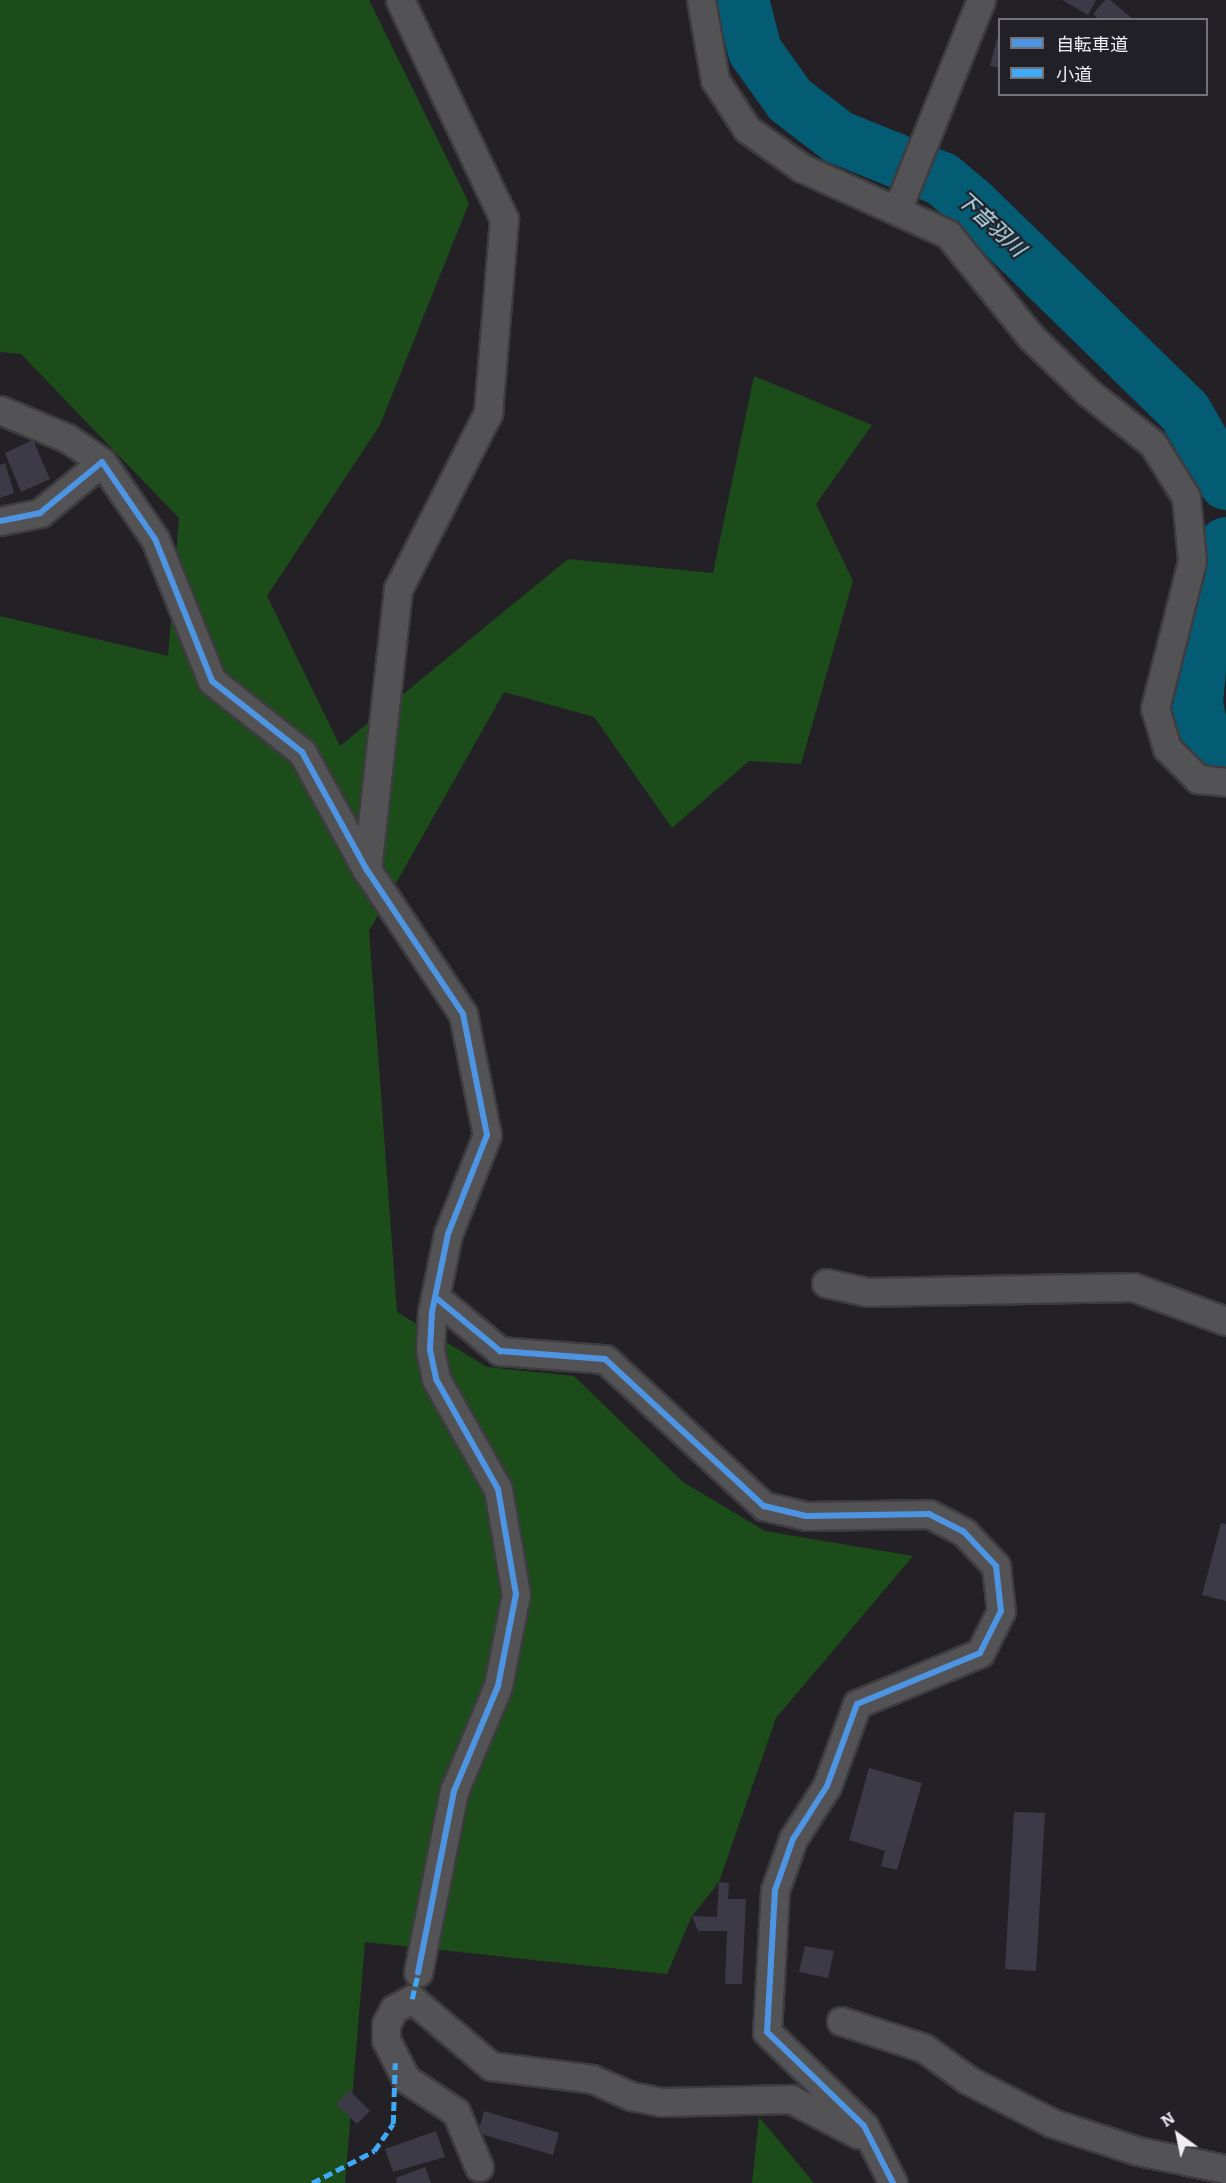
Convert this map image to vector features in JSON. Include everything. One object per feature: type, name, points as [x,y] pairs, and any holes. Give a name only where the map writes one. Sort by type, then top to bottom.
[{"type":"street","points":[[367,870],[398,589],[488,413],[504,219],[400,0]]},
{"type":"street","points":[[700,0],[715,80],[747,129],[802,168],[948,234],[1031,337],[1089,393],[1153,444],[1186,497],[1192,561],[1155,708],[1167,748],[1198,779],[1226,782]]},
{"type":"street","points":[[897,210],[922,139],[981,0]]},
{"type":"street","points":[[0,410],[67,438],[102,462],[155,539],[212,681],[302,752],[367,870],[463,1014],[487,1135],[448,1234],[435,1298],[430,1350],[436,1379],[498,1489],[516,1594],[498,1686],[454,1791],[418,1972]]},
{"type":"street","points":[[0,521],[40,513],[102,462]]},
{"type":"street","points":[[826,1283],[867,1292],[1132,1287],[1226,1321]]},
{"type":"street","points":[[435,1298],[500,1351],[605,1359],[764,1506],[806,1516],[929,1515],[964,1532],[996,1566],[1001,1611],[980,1653],[857,1704],[827,1786],[793,1839],[775,1890],[767,2032],[864,2126],[893,2183]]},
{"type":"street","points":[[479,2167],[456,2112],[406,2079],[386,2040],[386,2024],[393,2009],[412,1999],[491,2066],[517,2073],[592,2079],[631,2096],[661,2102],[791,2099],[870,2141]]},
{"type":"street","points":[[841,2021],[924,2048],[968,2080],[1052,2123],[1138,2151],[1226,2169]]},
{"type":"green space","points":[[0,0],[369,0],[469,203],[380,425],[267,596],[340,746],[568,559],[713,573],[754,376],[872,425],[816,504],[853,581],[801,764],[749,761],[672,828],[594,717],[504,692],[369,931],[397,1312],[487,1367],[574,1376],[683,1482],[765,1531],[913,1556],[776,1718],[719,1882],[692,1916],[667,1974],[365,1942],[345,2183],[0,2183],[0,616],[168,656],[179,518],[21,354],[0,352]]},
{"type":"green space","points":[[759,2117],[814,2183],[752,2183]]},
{"type":"building","points":[[1062,0],[1096,0],[1088,15]]},
{"type":"building","points":[[1105,0],[1110,0],[1132,18],[1098,18],[1093,14]]},
{"type":"building","points":[[997,38],[998,68],[990,66]]},
{"type":"building","points":[[33,440],[50,479],[21,492],[5,453]]},
{"type":"building","points":[[5,463],[14,493],[0,498],[0,465]]},
{"type":"building","points":[[1221,1523],[1226,1524],[1226,1601],[1202,1595]]},
{"type":"building","points":[[869,1768],[922,1783],[897,1870],[881,1866],[885,1851],[849,1840]]},
{"type":"building","points":[[1014,1812],[1045,1813],[1036,1971],[1005,1969]]},
{"type":"building","points":[[719,1882],[729,1883],[728,1899],[746,1899],[742,1984],[725,1984],[727,1931],[698,1931],[692,1916],[717,1917]]},
{"type":"building","points":[[805,1946],[834,1951],[828,1978],[799,1972]]},
{"type":"building","points":[[349,2090],[370,2111],[357,2124],[336,2104]]},
{"type":"building","points":[[484,2111],[559,2133],[553,2155],[478,2133]]},
{"type":"building","points":[[436,2131],[445,2157],[393,2172],[385,2149]]},
{"type":"building","points":[[425,2167],[431,2183],[397,2183],[396,2178]]},
{"type":"waterway","name":"下音羽川","points":[[742,0],[755,51],[790,100],[838,137],[942,179],[971,203],[1185,412],[1226,483]]},
{"type":"waterway","name":"下音羽川","points":[[1226,544],[1199,669],[1196,705],[1201,729],[1221,756],[1226,754]]},
{"type":"marked path","points":[[412,1999],[418,1972]]},
{"type":"marked path","points":[[312,2183],[374,2151],[393,2124],[395,2063]]},
{"type":"cycle path","points":[[0,521],[40,513],[102,462],[155,539],[212,681],[302,752],[367,870],[463,1014],[487,1135],[448,1234],[432,1312],[430,1350],[436,1379],[498,1489],[516,1594],[498,1686],[454,1791],[418,1972]]},
{"type":"cycle path","points":[[435,1297],[500,1351],[605,1359],[764,1506],[806,1516],[929,1514],[964,1532],[996,1566],[1001,1611],[980,1653],[857,1704],[827,1786],[793,1839],[775,1890],[767,2032],[864,2126],[893,2183]]}]
